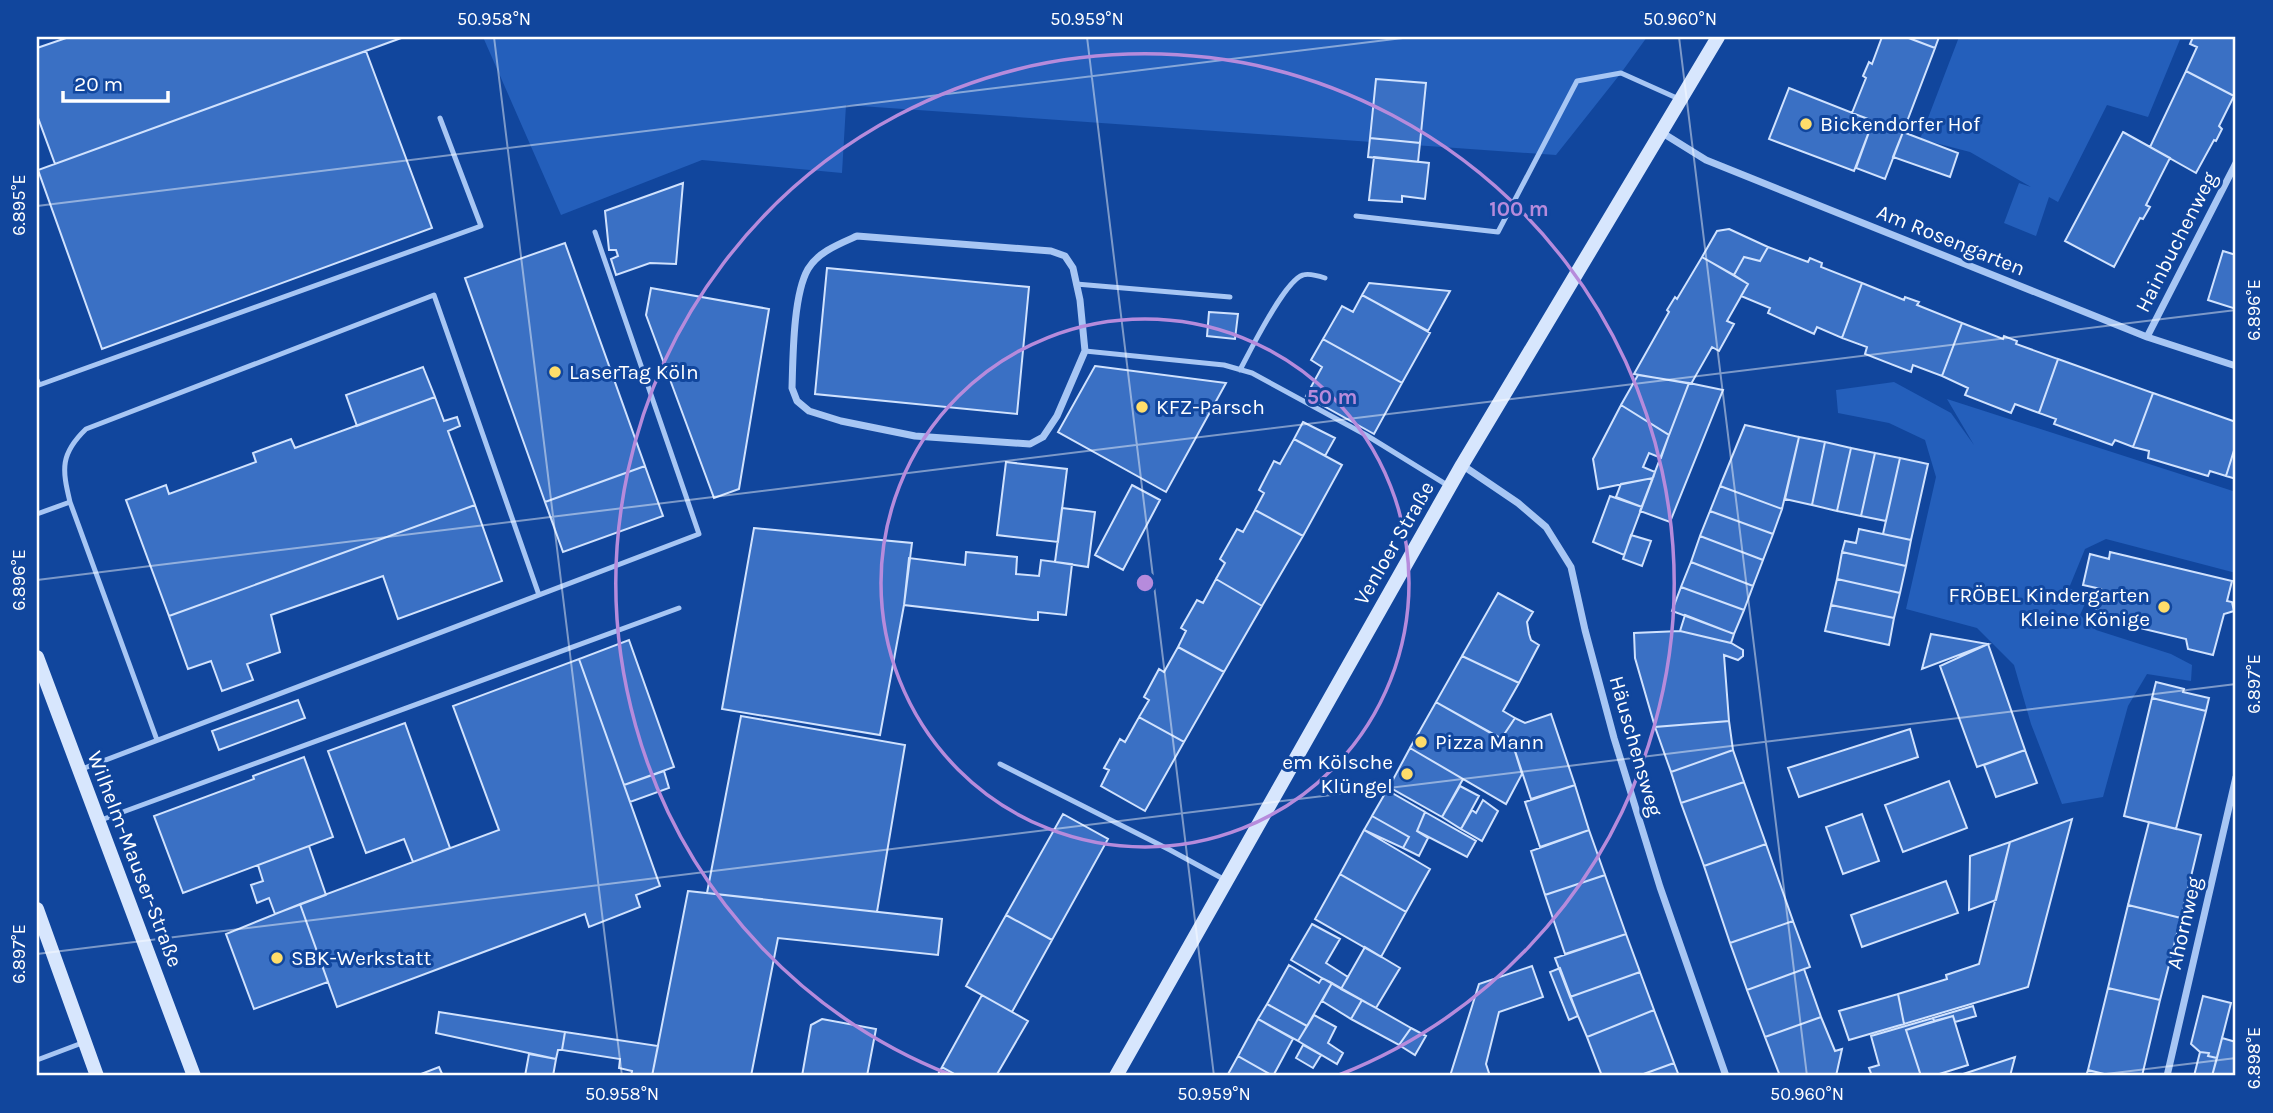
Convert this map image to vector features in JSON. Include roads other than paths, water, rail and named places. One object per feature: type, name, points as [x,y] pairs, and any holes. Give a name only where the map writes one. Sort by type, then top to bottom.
[{"type":"main road","name":"Venloer Straße","points":[[1116,1076],[1462,466],[1718,37]]},
{"type":"main road","name":"Wilhelm-Mauser-Straße","points":[[37,657],[194,1076]]},
{"type":"main road","points":[[37,909],[97,1076]]},
{"type":"street","name":"Am Rosengarten","points":[[1660,132],[1706,160],[2147,337],[2236,366]]},
{"type":"street","name":"Hainbuchenweg","points":[[2147,337],[2236,163]]},
{"type":"street","points":[[857,236],[1051,251],[1065,256],[1073,268],[1080,300],[1085,351],[1057,416],[1043,437],[1030,444],[915,436],[841,421],[809,411],[797,401],[792,388],[800,291],[808,269],[824,252],[857,236]]},
{"type":"street","name":"Häuschensweg","points":[[1462,466],[1518,503],[1546,527],[1572,566],[1585,630],[1614,738],[1660,887],[1726,1076]]},
{"type":"street","name":"Ahornweg","points":[[2167,1076],[2236,777]]},
{"type":"lane","points":[[1356,216],[1498,232],[1577,81],[1621,73],[1679,99]]},
{"type":"lane","points":[[37,380],[39,385],[481,226],[440,118]]},
{"type":"lane","points":[[79,770],[699,534],[595,232]]},
{"type":"lane","points":[[1240,370],[1291,282],[1304,275],[1325,278]]},
{"type":"lane","points":[[1076,285],[1230,297]]},
{"type":"lane","points":[[158,740],[69,502],[64,460],[71,443],[86,429],[433,295],[538,595]]},
{"type":"lane","points":[[1085,351],[1224,365],[1252,373],[1366,435],[1450,487]]},
{"type":"lane","points":[[37,514],[69,502]]},
{"type":"lane","points":[[98,821],[679,608]]},
{"type":"lane","points":[[1000,764],[1227,881]]},
{"type":"lane","points":[[37,1060],[85,1042]]},
{"type":"place","name":"Bickendorfer Hof","points":[[1806,124]]},
{"type":"place","name":"LaserTag Köln","points":[[555,372]]},
{"type":"place","name":"KFZ-Parsch","points":[[1142,407]]},
{"type":"place","name":"FRÖBEL Kindergarten Kleine Könige","points":[[2164,607]]},
{"type":"place","name":"Pizza Mann","points":[[1421,742]]},
{"type":"place","name":"em Kölsche Klüngel","points":[[1407,774]]},
{"type":"place","name":"SBK-Werkstatt","points":[[277,958]]}]
